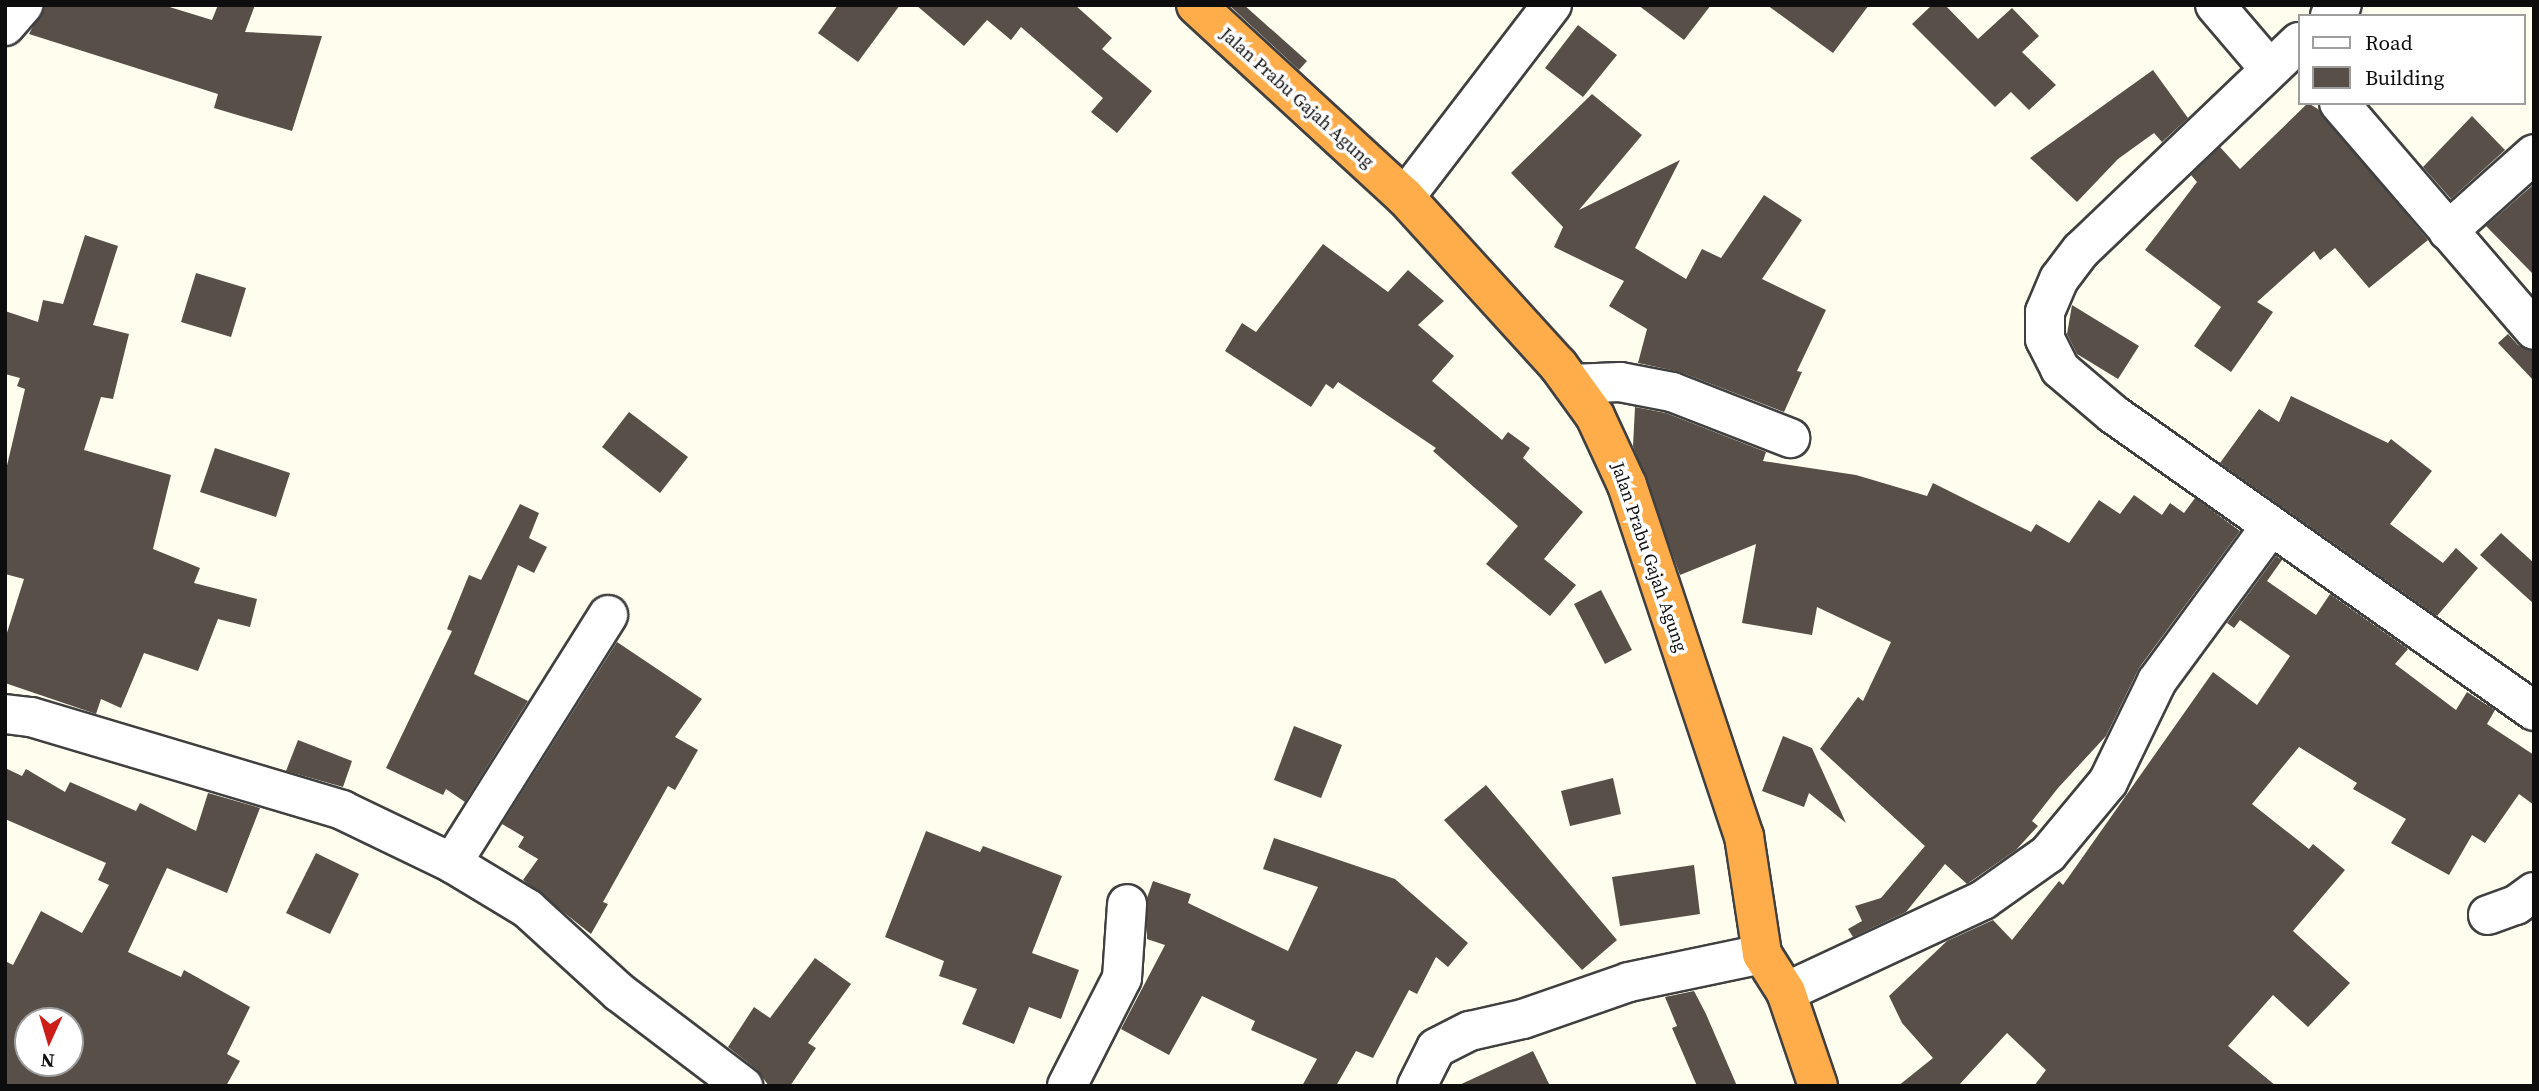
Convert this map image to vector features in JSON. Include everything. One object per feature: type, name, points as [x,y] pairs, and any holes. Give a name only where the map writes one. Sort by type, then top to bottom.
[{"type":"highway","name":"Jalan Prabu Gajah Agung","points":[[1196,5],[1405,197],[1572,384],[1595,416],[1640,524],[1744,836],[1762,954],[1786,992],[1818,1086]]},
{"type":"street","points":[[5,26],[23,5]]},
{"type":"street","points":[[1405,197],[1552,5]]},
{"type":"street","points":[[2215,5],[2290,54],[2081,250],[2059,279],[2045,312],[2045,339],[2060,369],[2113,414],[2534,711]]},
{"type":"street","points":[[2341,105],[2534,330]]},
{"type":"street","points":[[2448,231],[2534,154]]},
{"type":"street","points":[[1572,384],[1620,382],[1672,392],[1790,438]]},
{"type":"street","points":[[1786,992],[1983,900],[2048,854],[2108,782],[2157,681],[2271,526]]},
{"type":"street","points":[[452,863],[608,615]]},
{"type":"street","points":[[5,714],[31,717],[342,810],[452,863],[528,909],[619,992],[743,1086]]},
{"type":"street","points":[[2488,915],[2516,905],[2534,892]]},
{"type":"street","points":[[1067,1086],[1122,978],[1127,904]]},
{"type":"street","points":[[1417,1086],[1436,1048],[1469,1031],[1523,1019],[1629,982],[1762,954]]},
{"type":"building","points":[[44,5],[163,5],[212,20],[218,5],[255,5],[245,32],[322,36],[292,131],[214,108],[218,94],[29,34]]},
{"type":"building","points":[[838,5],[900,5],[858,62],[818,33]]},
{"type":"building","points":[[916,5],[1075,5],[1112,38],[1102,49],[1152,91],[1117,133],[1091,112],[1103,98],[1021,27],[1011,40],[987,20],[964,46]]},
{"type":"building","points":[[1229,5],[1244,5],[1307,61],[1299,70]]},
{"type":"building","points":[[1638,5],[1711,5],[1684,40]]},
{"type":"building","points":[[1767,5],[1869,5],[1833,53]]},
{"type":"building","points":[[1932,5],[1945,5],[1978,39],[2012,8],[2039,36],[2022,52],[2056,85],[2029,110],[2011,92],[1995,107],[1912,24]]},
{"type":"building","points":[[1578,25],[1617,55],[1583,97],[1545,68]]},
{"type":"building","points":[[2153,70],[2188,118],[2162,142],[2154,133],[2118,159],[2077,202],[2030,158]]},
{"type":"building","points":[[1592,94],[1642,135],[1579,210],[1680,160],[1635,248],[1686,279],[1702,249],[1721,258],[1764,195],[1802,220],[1762,279],[1826,310],[1797,371],[1802,372],[1784,412],[1680,372],[1638,363],[1647,329],[1609,306],[1624,281],[1554,247],[1563,227],[1511,173]]},
{"type":"building","points":[[2306,105],[2311,105],[2318,109],[2428,240],[2369,288],[2335,248],[2320,260],[2314,251],[2257,302],[2273,312],[2231,372],[2194,346],[2221,307],[2145,250],[2197,182],[2191,175],[2220,147],[2240,169]]},
{"type":"building","points":[[2472,116],[2505,150],[2451,199],[2423,167]]},
{"type":"building","points":[[2534,184],[2534,275],[2486,226]]},
{"type":"building","points":[[85,235],[118,246],[93,325],[129,334],[113,399],[101,397],[84,450],[171,475],[153,549],[200,568],[194,583],[257,599],[250,627],[218,619],[198,671],[144,653],[121,708],[101,699],[96,714],[5,683],[5,639],[24,579],[5,574],[5,474],[25,389],[17,386],[20,378],[5,374],[5,311],[38,322],[43,300],[63,304]]},
{"type":"building","points":[[1323,244],[1388,292],[1408,270],[1444,301],[1418,325],[1454,356],[1432,381],[1502,440],[1508,432],[1530,448],[1523,458],[1583,512],[1544,559],[1576,585],[1550,616],[1486,564],[1518,526],[1433,451],[1436,448],[1338,382],[1333,389],[1326,384],[1311,407],[1225,351],[1242,323],[1256,332]]},
{"type":"building","points":[[196,273],[246,288],[231,337],[181,322]]},
{"type":"building","points":[[2072,305],[2139,346],[2118,379],[2077,354],[2067,334]]},
{"type":"building","points":[[2508,334],[2518,345],[2534,351],[2534,381],[2498,343]]},
{"type":"building","points":[[2291,396],[2388,443],[2391,439],[2432,471],[2390,524],[2443,563],[2456,548],[2478,568],[2437,616],[2220,463],[2259,409],[2279,422]]},
{"type":"building","points":[[1635,407],[1666,413],[1766,452],[1763,461],[1856,475],[1927,496],[1933,483],[2031,532],[2036,524],[2069,543],[2099,500],[2120,514],[2134,495],[2162,515],[2170,503],[2184,513],[2195,498],[2240,531],[2139,668],[2106,736],[2058,788],[2032,821],[2038,826],[2016,850],[1967,884],[1945,864],[1906,912],[1853,937],[1848,929],[1862,921],[1855,906],[1881,898],[1925,846],[1820,749],[1858,697],[1863,701],[1891,642],[1817,607],[1812,635],[1742,623],[1756,544],[1680,575],[1633,446]]},
{"type":"building","points":[[629,412],[688,457],[660,493],[602,447]]},
{"type":"building","points":[[215,448],[290,473],[276,517],[200,492]]},
{"type":"building","points":[[520,504],[539,513],[529,538],[547,547],[534,573],[518,565],[474,674],[528,701],[465,802],[446,789],[443,795],[386,768],[452,631],[447,629],[469,575],[481,580]]},
{"type":"building","points":[[2501,533],[2534,563],[2534,604],[2480,555]]},
{"type":"building","points":[[2276,556],[2282,560],[2267,581],[2316,615],[2330,594],[2408,649],[2395,664],[2456,710],[2467,692],[2495,710],[2487,724],[2534,755],[2534,805],[2519,794],[2485,843],[2472,835],[2449,875],[2391,843],[2406,819],[2353,789],[2357,783],[2299,747],[2252,804],[2309,849],[2313,844],[2345,870],[2293,931],[2350,983],[2308,1027],[2273,995],[2228,1046],[2276,1086],[2034,1086],[2046,1070],[2007,1033],[1958,1086],[1898,1086],[1933,1058],[1902,1023],[1889,996],[1947,941],[1993,920],[2012,940],[2059,881],[2063,885],[2213,672],[2257,705],[2290,656],[2240,620],[2234,628],[2227,623]]},
{"type":"building","points":[[1601,590],[1632,650],[1605,664],[1574,604]]},
{"type":"building","points":[[617,642],[702,699],[675,737],[698,750],[675,790],[668,786],[603,902],[608,904],[591,934],[523,880],[538,859],[518,847],[524,837],[502,824]]},
{"type":"building","points":[[1294,726],[1342,745],[1321,798],[1274,780]]},
{"type":"building","points":[[1783,736],[1812,748],[1846,823],[1809,793],[1804,807],[1762,791]]},
{"type":"building","points":[[298,740],[352,761],[343,787],[286,771]]},
{"type":"building","points":[[5,768],[22,776],[26,769],[65,792],[70,782],[136,811],[140,803],[196,831],[208,793],[260,808],[227,893],[167,868],[128,952],[181,977],[184,970],[250,1007],[227,1054],[240,1061],[226,1086],[5,1086],[5,961],[13,965],[41,911],[82,933],[109,885],[98,880],[106,863],[5,819]]},
{"type":"building","points":[[1613,778],[1621,814],[1570,826],[1561,791]]},
{"type":"building","points":[[1486,785],[1617,940],[1582,970],[1444,820]]},
{"type":"building","points":[[926,831],[980,852],[983,846],[1062,876],[1032,953],[1079,970],[1061,1019],[1029,1007],[1014,1044],[962,1024],[977,989],[939,976],[944,961],[885,937]]},
{"type":"building","points":[[1274,838],[1395,879],[1468,943],[1448,967],[1436,957],[1417,994],[1409,990],[1373,1058],[1356,1051],[1336,1086],[1302,1086],[1317,1059],[1251,1030],[1255,1021],[1202,996],[1169,1055],[1121,1029],[1165,945],[1147,939],[1147,898],[1153,881],[1191,894],[1188,903],[1288,951],[1318,887],[1263,869]]},
{"type":"building","points":[[316,853],[359,874],[330,934],[286,913]]},
{"type":"building","points":[[1694,865],[1700,914],[1620,926],[1612,877]]},
{"type":"building","points":[[815,958],[851,984],[808,1043],[816,1048],[790,1086],[769,1086],[756,1069],[728,1047],[754,1007],[770,1018]]},
{"type":"building","points":[[1694,991],[1737,1086],[1697,1086],[1672,1028],[1677,1026],[1665,997]]},
{"type":"building","points":[[1533,1051],[1550,1086],[1457,1086]]}]
